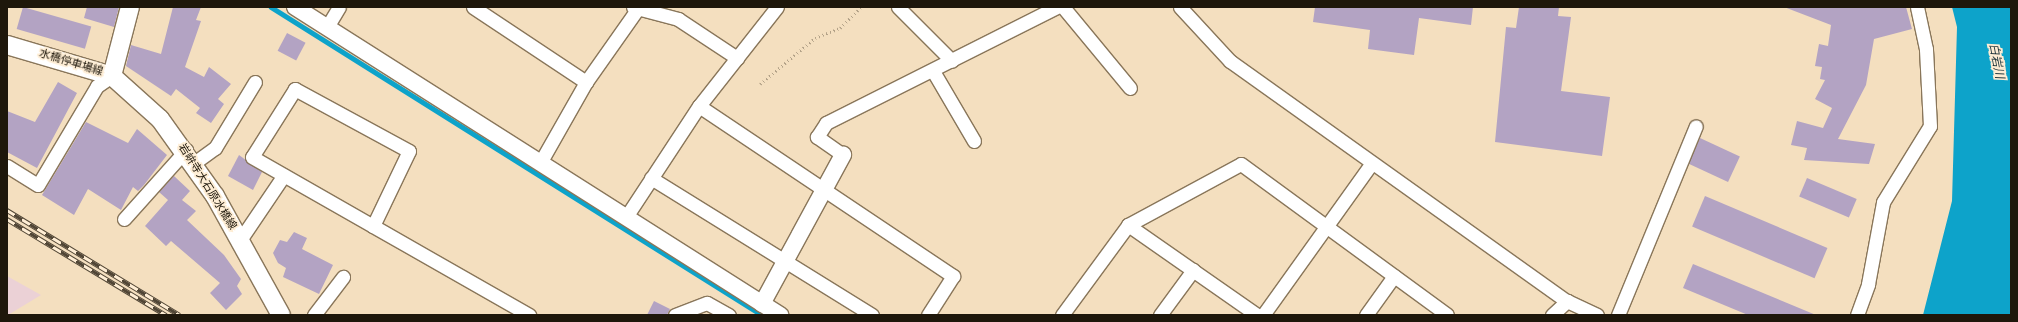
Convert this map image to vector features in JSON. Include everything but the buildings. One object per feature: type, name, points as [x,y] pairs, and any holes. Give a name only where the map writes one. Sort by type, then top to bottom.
[{"type":"main road","name":"水橋停車場線","points":[[7,45],[112,76],[130,7]]},
{"type":"main road","name":"岩峅寺大石原水橋線","points":[[112,76],[160,119],[190,156],[240,240],[281,315]]},
{"type":"street","points":[[295,7],[780,315]]},
{"type":"street","points":[[327,27],[339,7]]},
{"type":"street","points":[[473,7],[586,82]]},
{"type":"street","points":[[626,217],[699,106],[777,7]]},
{"type":"street","points":[[898,7],[952,61]]},
{"type":"street","points":[[762,304],[843,156],[817,137],[826,124],[952,61],[1040,11],[1057,7]]},
{"type":"street","points":[[1062,7],[1130,88]]},
{"type":"street","points":[[1180,7],[1230,61],[1371,164],[1567,301],[1597,315]]},
{"type":"street","points":[[1857,315],[1868,284],[1883,202],[1930,126],[1926,49],[1916,7]]},
{"type":"street","points":[[540,163],[586,82],[636,8],[678,18],[737,58]]},
{"type":"street","points":[[932,71],[974,142]]},
{"type":"street","points":[[7,166],[38,185],[97,86],[112,76]]},
{"type":"street","points":[[124,219],[190,156],[215,148],[255,82]]},
{"type":"street","points":[[373,226],[409,151],[295,89],[252,157],[529,315]]},
{"type":"street","points":[[699,106],[953,276],[928,315]]},
{"type":"street","points":[[1618,315],[1696,126]]},
{"type":"street","points":[[1062,315],[1128,225],[1241,164],[1447,315]]},
{"type":"street","points":[[1263,315],[1371,164]]},
{"type":"street","points":[[240,240],[284,175]]},
{"type":"street","points":[[651,178],[872,315]]},
{"type":"street","points":[[1128,225],[1257,315]]},
{"type":"street","points":[[1160,315],[1193,270]]},
{"type":"street","points":[[1366,315],[1394,276]]},
{"type":"street","points":[[314,315],[343,277]]},
{"type":"street","points":[[1552,315],[1567,301]]},
{"type":"street","points":[[675,315],[707,303],[729,315]]},
{"type":"path","points":[[760,84],[815,38],[840,28],[861,7]]},
{"type":"shaded area","points":[[7,276],[41,295],[8,315],[7,315]]},
{"type":"water","name":"白岩川","points":[[1952,7],[2011,7],[2011,315],[1923,315],[1952,201],[1957,27]]},
{"type":"waterway","points":[[271,7],[762,315]]},
{"type":"railway","points":[[7,210],[180,315]]},
{"type":"railway","points":[[7,219],[166,315]]}]
